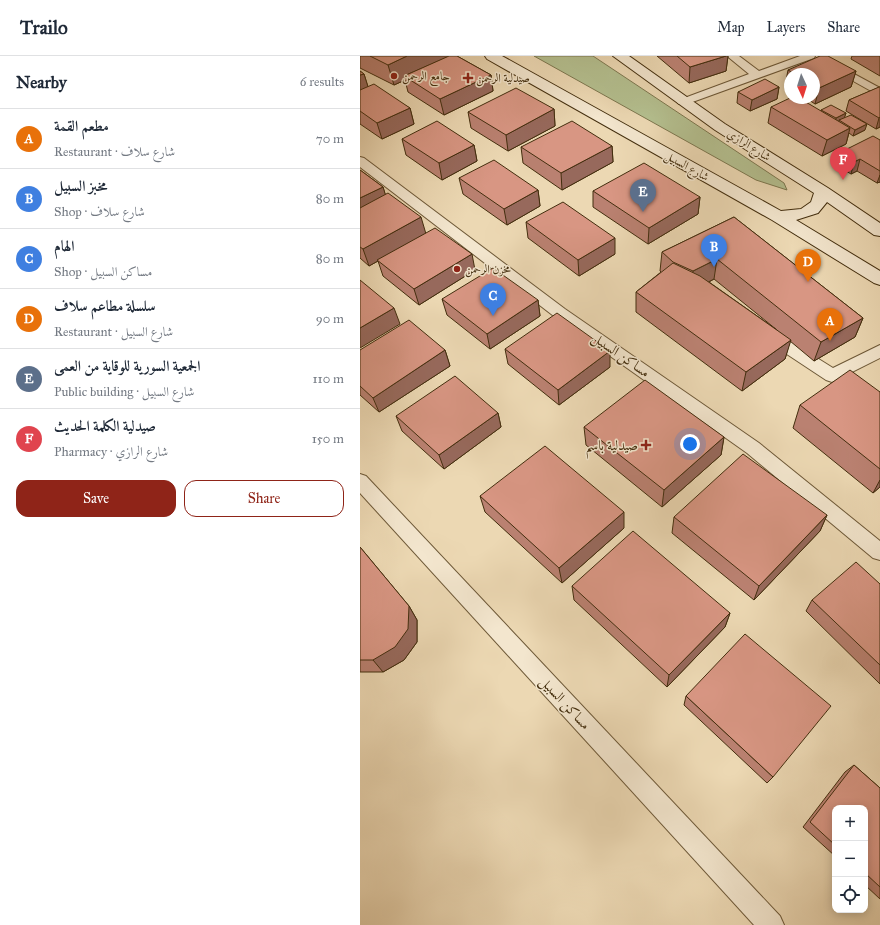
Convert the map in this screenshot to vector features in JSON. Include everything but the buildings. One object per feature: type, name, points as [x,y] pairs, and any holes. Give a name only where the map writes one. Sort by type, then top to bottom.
[{"type":"main road","name":"شارع السبيل","points":[[492,56],[778,216],[880,279]]},
{"type":"main road","name":"شارع الرازي","points":[[620,56],[720,127],[822,191],[880,230]]},
{"type":"main road","points":[[778,216],[796,215],[811,210],[820,202],[822,191]]},
{"type":"street","points":[[732,56],[756,74]]},
{"type":"street","points":[[683,102],[756,74],[810,56]]},
{"type":"street","points":[[817,56],[880,93]]},
{"type":"street","name":"مساكن السبيل","points":[[360,161],[560,312],[753,448],[880,552]]},
{"type":"street","points":[[754,326],[832,376],[880,351]]},
{"type":"street","name":"مساكن السبيل","points":[[360,481],[771,925]]},
{"type":"green space","points":[[534,56],[593,56],[784,183],[787,190],[756,180]]},
{"type":"place","name":"جامع الرحمن","points":[[394,76]]},
{"type":"place","name":"صيدلية الرحمن","points":[[468,78]]},
{"type":"place","name":"صيدلية الكلمة الحديث","points":[[843,180]]},
{"type":"place","name":"الجمعية السورية للوقاية من العمى","points":[[643,212]]},
{"type":"place","name":"مخبز السبيل","points":[[714,267]]},
{"type":"place","name":"مخزن الرحمن","points":[[457,269]]},
{"type":"place","name":"سلسلة مطاعم سلاف","points":[[808,282]]},
{"type":"place","name":"الهام","points":[[493,316]]},
{"type":"place","name":"مطعم القمة","points":[[830,341]]},
{"type":"place","name":"صيدلية باسم","points":[[646,445]]}]
